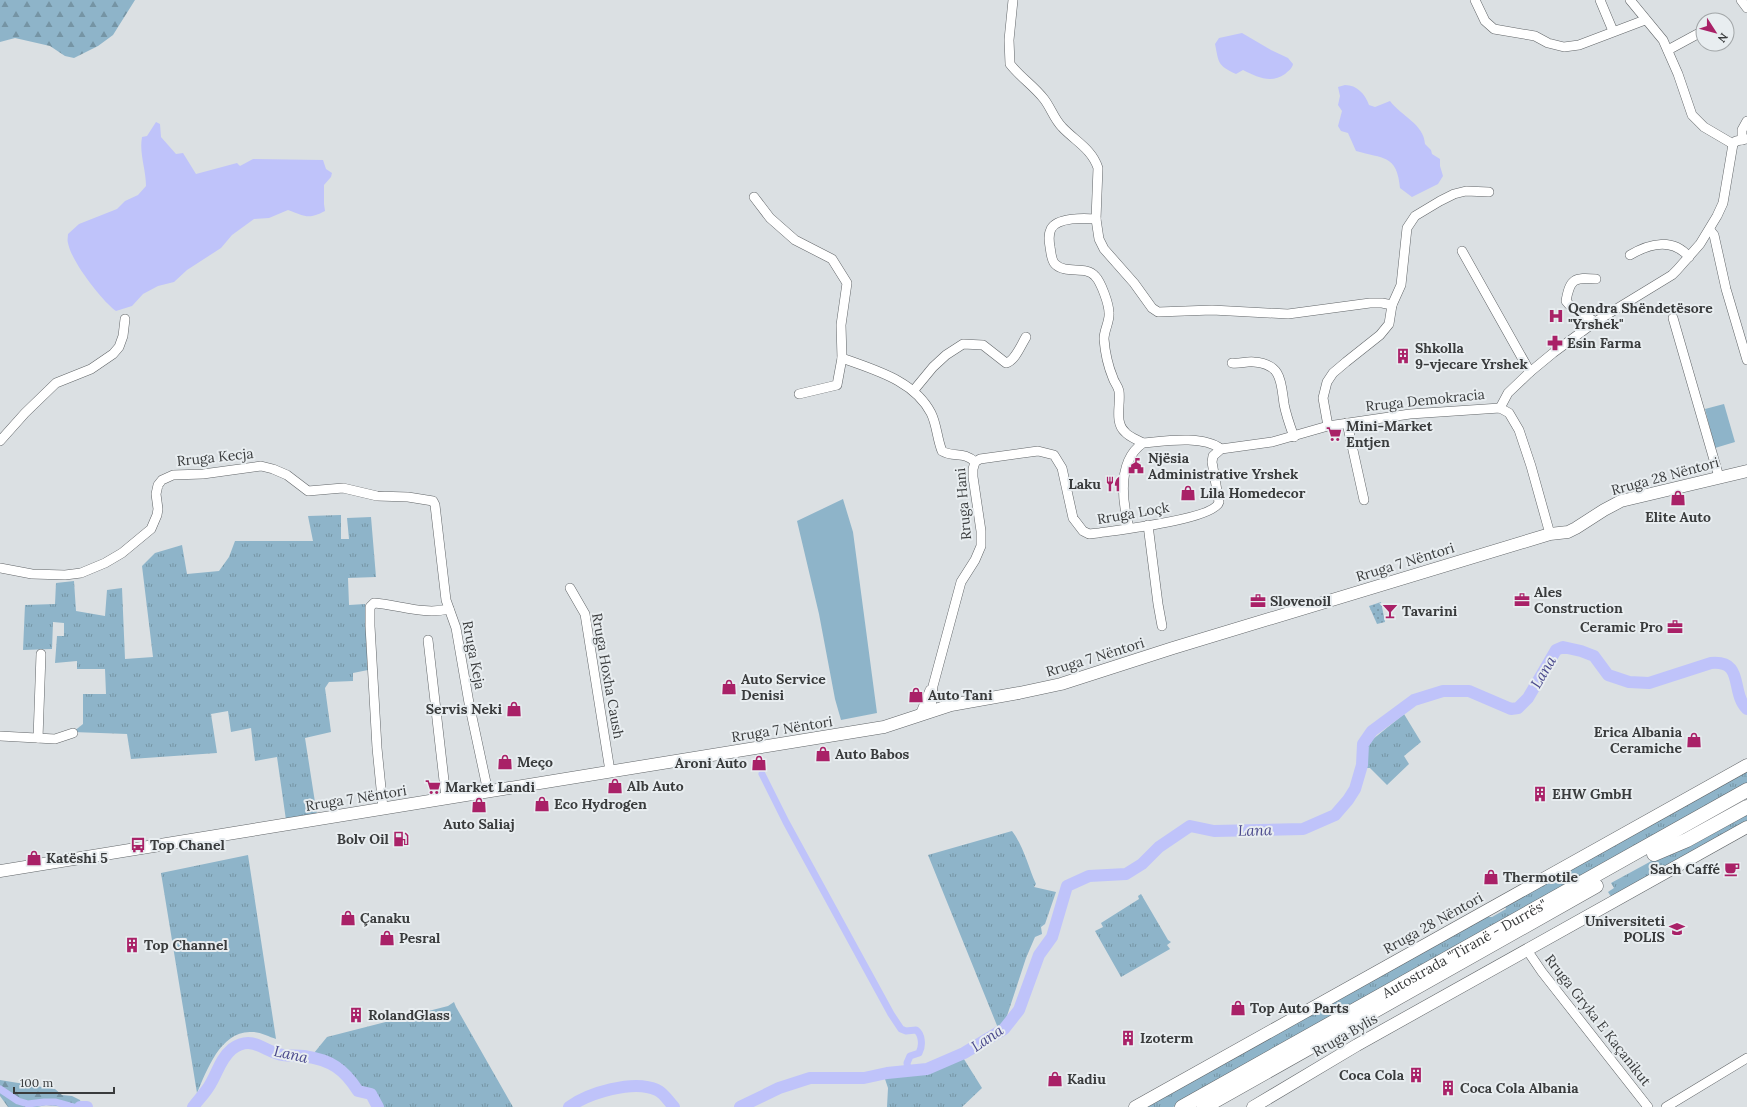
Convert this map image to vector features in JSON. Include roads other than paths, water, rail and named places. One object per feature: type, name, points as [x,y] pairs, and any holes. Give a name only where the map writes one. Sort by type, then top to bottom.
[{"type":"highway","name":"Autostrada \"Tiranë - Durrës\"","points":[[1182,1107],[1747,790]]},
{"type":"highway","name":"Autostrada \"Tiranë - Durrës\"","points":[[1204,1107],[1747,801]]},
{"type":"highway","points":[[1654,854],[1687,840],[1747,807]]},
{"type":"main road","name":"Rruga 28 Nëntori","points":[[1550,534],[1568,532],[1621,501],[1747,471]]},
{"type":"main road","name":"Rruga 7 Nëntori","points":[[0,870],[884,727],[951,705],[1019,694],[1061,684],[1173,648],[1550,534]]},
{"type":"main road","name":"Rruga 28 Nëntori","points":[[1134,1107],[1747,764]]},
{"type":"main road","name":"Rruga Bylis","points":[[1252,1107],[1357,1045],[1747,827]]},
{"type":"street","points":[[1013,0],[1009,40],[1010,64],[1044,98],[1053,116],[1090,152],[1096,160],[1098,168],[1096,220],[1099,239],[1104,249],[1134,283],[1152,308],[1158,312],[1212,310],[1288,314],[1370,303],[1392,305]]},
{"type":"street","points":[[1475,0],[1485,21],[1494,29],[1535,36],[1557,46],[1572,47],[1645,20]]},
{"type":"street","points":[[1600,0],[1613,31]]},
{"type":"street","points":[[1630,0],[1663,40],[1678,74],[1692,115],[1704,127],[1733,144]]},
{"type":"street","points":[[1741,0],[1747,8]]},
{"type":"street","points":[[1668,50],[1695,35]]},
{"type":"street","points":[[1733,144],[1744,139],[1742,130],[1747,121]]},
{"type":"street","points":[[1500,408],[1508,393],[1530,372],[1595,322],[1672,275],[1690,257],[1710,230],[1723,203],[1733,144]]},
{"type":"street","points":[[1328,426],[1323,398],[1327,382],[1337,370],[1380,335],[1389,324],[1392,305],[1401,285],[1407,228],[1416,216],[1454,194],[1466,191],[1489,192]]},
{"type":"street","points":[[754,197],[770,218],[795,240],[832,259],[847,283],[841,324],[842,358],[837,385],[799,394]]},
{"type":"street","points":[[1096,220],[1072,220],[1058,224],[1051,228],[1049,234],[1050,252],[1055,264],[1066,269],[1090,272],[1095,276],[1099,282],[1109,309],[1104,339],[1109,367],[1119,390],[1120,421],[1125,433],[1143,443],[1130,455],[1125,469],[1124,490],[1129,528]]},
{"type":"street","points":[[1710,230],[1714,235],[1726,289],[1747,360]]},
{"type":"street","points":[[1630,255],[1637,250],[1666,243],[1679,248],[1690,257]]},
{"type":"street","points":[[1462,251],[1530,372]]},
{"type":"street","points":[[1595,322],[1588,316],[1570,307],[1566,301],[1572,282],[1576,279],[1596,279]]},
{"type":"street","points":[[1673,318],[1718,477]]},
{"type":"street","points":[[0,441],[25,413],[56,383],[91,369],[113,354],[119,346],[123,336],[125,319]]},
{"type":"street","points":[[914,390],[933,367],[946,355],[963,344],[983,345],[1008,363],[1013,358],[1026,337]]},
{"type":"street","name":"Rruga Hani","points":[[842,358],[879,372],[914,390],[931,414],[942,451],[969,457],[975,462],[972,469],[981,532],[981,546],[975,560],[961,582],[926,713]]},
{"type":"street","points":[[1232,363],[1242,364],[1253,362],[1273,367],[1277,371],[1284,392],[1285,409],[1294,437]]},
{"type":"street","name":"Rruga Demokracia","points":[[1143,443],[1194,440],[1214,444],[1221,449],[1272,442],[1294,437],[1328,426],[1347,423],[1410,414],[1500,408],[1509,413],[1519,430],[1531,466],[1550,534]]},
{"type":"street","points":[[1347,423],[1364,500]]},
{"type":"street","name":"Rruga Loçk","points":[[975,462],[980,459],[1038,451],[1054,455],[1062,468],[1073,518],[1083,531],[1089,534],[1200,515],[1218,505],[1219,496],[1212,462],[1213,456],[1221,449]]},
{"type":"street","name":"Rruga Kecja","points":[[0,568],[32,574],[65,575],[81,573],[105,562],[122,552],[150,529],[157,515],[158,509],[156,494],[158,485],[162,480],[173,475],[203,474],[261,466],[287,475],[308,490],[343,488],[377,496],[408,497],[433,501]]},
{"type":"street","name":"Rruga Keja","points":[[433,501],[435,504],[446,600],[456,628],[464,680],[488,792]]},
{"type":"street","points":[[1148,525],[1159,615],[1162,626]]},
{"type":"street","name":"Rruga Hoxha Caush","points":[[570,588],[585,614],[610,771]]},
{"type":"street","points":[[383,808],[377,748],[370,607],[374,603],[396,605],[422,612],[438,612],[449,609]]},
{"type":"street","points":[[428,640],[446,798]]},
{"type":"street","points":[[38,738],[41,654]]},
{"type":"street","points":[[0,736],[55,739],[73,733]]},
{"type":"street","name":"Rruga Gryka E Kaçanikut","points":[[1527,950],[1542,972],[1648,1107]]},
{"type":"street","points":[[1666,1107],[1747,1058]]},
{"type":"water","points":[[1242,33],[1288,58],[1293,64],[1291,68],[1280,77],[1269,79],[1259,77],[1243,70],[1236,74],[1222,66],[1218,59],[1215,44],[1219,38]]},
{"type":"water","points":[[1345,85],[1357,88],[1365,97],[1369,105],[1375,107],[1390,101],[1421,131],[1425,144],[1431,150],[1432,154],[1440,159],[1440,166],[1443,176],[1438,184],[1412,197],[1400,188],[1396,169],[1392,163],[1381,157],[1356,151],[1348,133],[1341,131],[1338,126],[1342,111],[1338,105],[1340,96],[1338,87]]},
{"type":"water","points":[[156,122],[160,124],[161,137],[176,154],[183,153],[196,174],[237,163],[240,166],[253,159],[323,160],[326,169],[332,173],[331,177],[324,185],[325,211],[319,214],[306,216],[288,210],[269,218],[254,219],[232,235],[221,248],[187,270],[174,282],[158,286],[143,294],[132,306],[116,311],[95,290],[81,270],[70,251],[68,234],[79,224],[117,209],[125,201],[138,195],[146,186],[141,143],[142,137],[147,136]]},
{"type":"waterway","name":"Lana","points":[[740,1107],[779,1088],[810,1078],[864,1078],[887,1073],[927,1069],[964,1053],[1004,1029],[1019,1010],[1039,955],[1052,937],[1067,886],[1089,876],[1126,874],[1142,864],[1159,847],[1190,826],[1214,831],[1303,829],[1335,815],[1355,789],[1362,765],[1363,744],[1372,731],[1414,700],[1443,691],[1469,691],[1511,709],[1518,708],[1528,698],[1556,650],[1563,647],[1594,656],[1608,675],[1629,682],[1649,683],[1711,663],[1722,663],[1729,667],[1733,672],[1742,702],[1747,709]]},
{"type":"waterway","points":[[762,774],[786,822],[891,1014],[901,1029],[906,1031],[916,1030],[920,1034],[921,1047],[919,1053],[910,1056],[907,1063],[908,1070]]},
{"type":"waterway","name":"Lana","points":[[193,1107],[209,1086],[222,1061],[228,1053],[239,1045],[246,1043],[258,1045],[283,1055],[304,1056],[329,1063],[342,1071],[358,1091],[371,1094],[378,1107]]},
{"type":"waterway","name":"Lana","points":[[569,1107],[599,1093],[612,1089],[636,1086],[647,1087],[660,1091],[674,1107]]},
{"type":"waterway","points":[[0,1089],[18,1101],[28,1104],[56,1102],[74,1107]]},
{"type":"waterway","name":"Lana","points":[[80,1107],[87,1107]]},
{"type":"place","name":"Qendra Shëndetësore \"Yrshek\"","points":[[1556,316]]},
{"type":"place","name":"Esin Farma","points":[[1555,343]]},
{"type":"place","name":"Shkolla 9-vjecare Yrshek","points":[[1403,356]]},
{"type":"place","name":"Mini-Market Entjen","points":[[1334,434]]},
{"type":"place","name":"Njësia Administrative Yrshek","points":[[1136,466]]},
{"type":"place","name":"Laku","points":[[1113,484]]},
{"type":"place","name":"Lila Homedecor","points":[[1188,493]]},
{"type":"place","name":"Elite Auto","points":[[1678,498]]},
{"type":"place","name":"Ales Construction","points":[[1522,600]]},
{"type":"place","name":"Slovenoil","points":[[1258,601]]},
{"type":"place","name":"Tavarini","points":[[1390,611]]},
{"type":"place","name":"Ceramic Pro","points":[[1675,627]]},
{"type":"place","name":"Auto Service Denisi","points":[[729,687]]},
{"type":"place","name":"Auto Tani","points":[[916,695]]},
{"type":"place","name":"Servis Neki","points":[[514,709]]},
{"type":"place","name":"Erica Albania Ceramiche","points":[[1694,740]]},
{"type":"place","name":"Auto Babos","points":[[823,754]]},
{"type":"place","name":"Meço","points":[[505,762]]},
{"type":"place","name":"Aroni Auto","points":[[759,763]]},
{"type":"place","name":"Alb Auto","points":[[615,786]]},
{"type":"place","name":"Market Landi","points":[[433,787]]},
{"type":"place","name":"EHW GmbH","points":[[1540,794]]},
{"type":"place","name":"Eco Hydrogen","points":[[542,804]]},
{"type":"place","name":"Auto Saliaj","points":[[479,805]]},
{"type":"place","name":"Bolv Oil","points":[[401,839]]},
{"type":"place","name":"Top Chanel","points":[[138,845]]},
{"type":"place","name":"Katëshi 5","points":[[34,858]]},
{"type":"place","name":"Sach Caffé","points":[[1732,869]]},
{"type":"place","name":"Thermotile","points":[[1491,877]]},
{"type":"place","name":"Çanaku","points":[[348,918]]},
{"type":"place","name":"Universiteti POLIS","points":[[1677,929]]},
{"type":"place","name":"Pesral","points":[[387,938]]},
{"type":"place","name":"Top Channel","points":[[132,945]]},
{"type":"place","name":"Top Auto Parts","points":[[1238,1008]]},
{"type":"place","name":"RolandGlass","points":[[356,1015]]},
{"type":"place","name":"Izoterm","points":[[1128,1038]]},
{"type":"place","name":"Coca Cola","points":[[1416,1075]]},
{"type":"place","name":"Kadiu","points":[[1055,1079]]},
{"type":"place","name":"Coca Cola Albania","points":[[1448,1088]]}]
